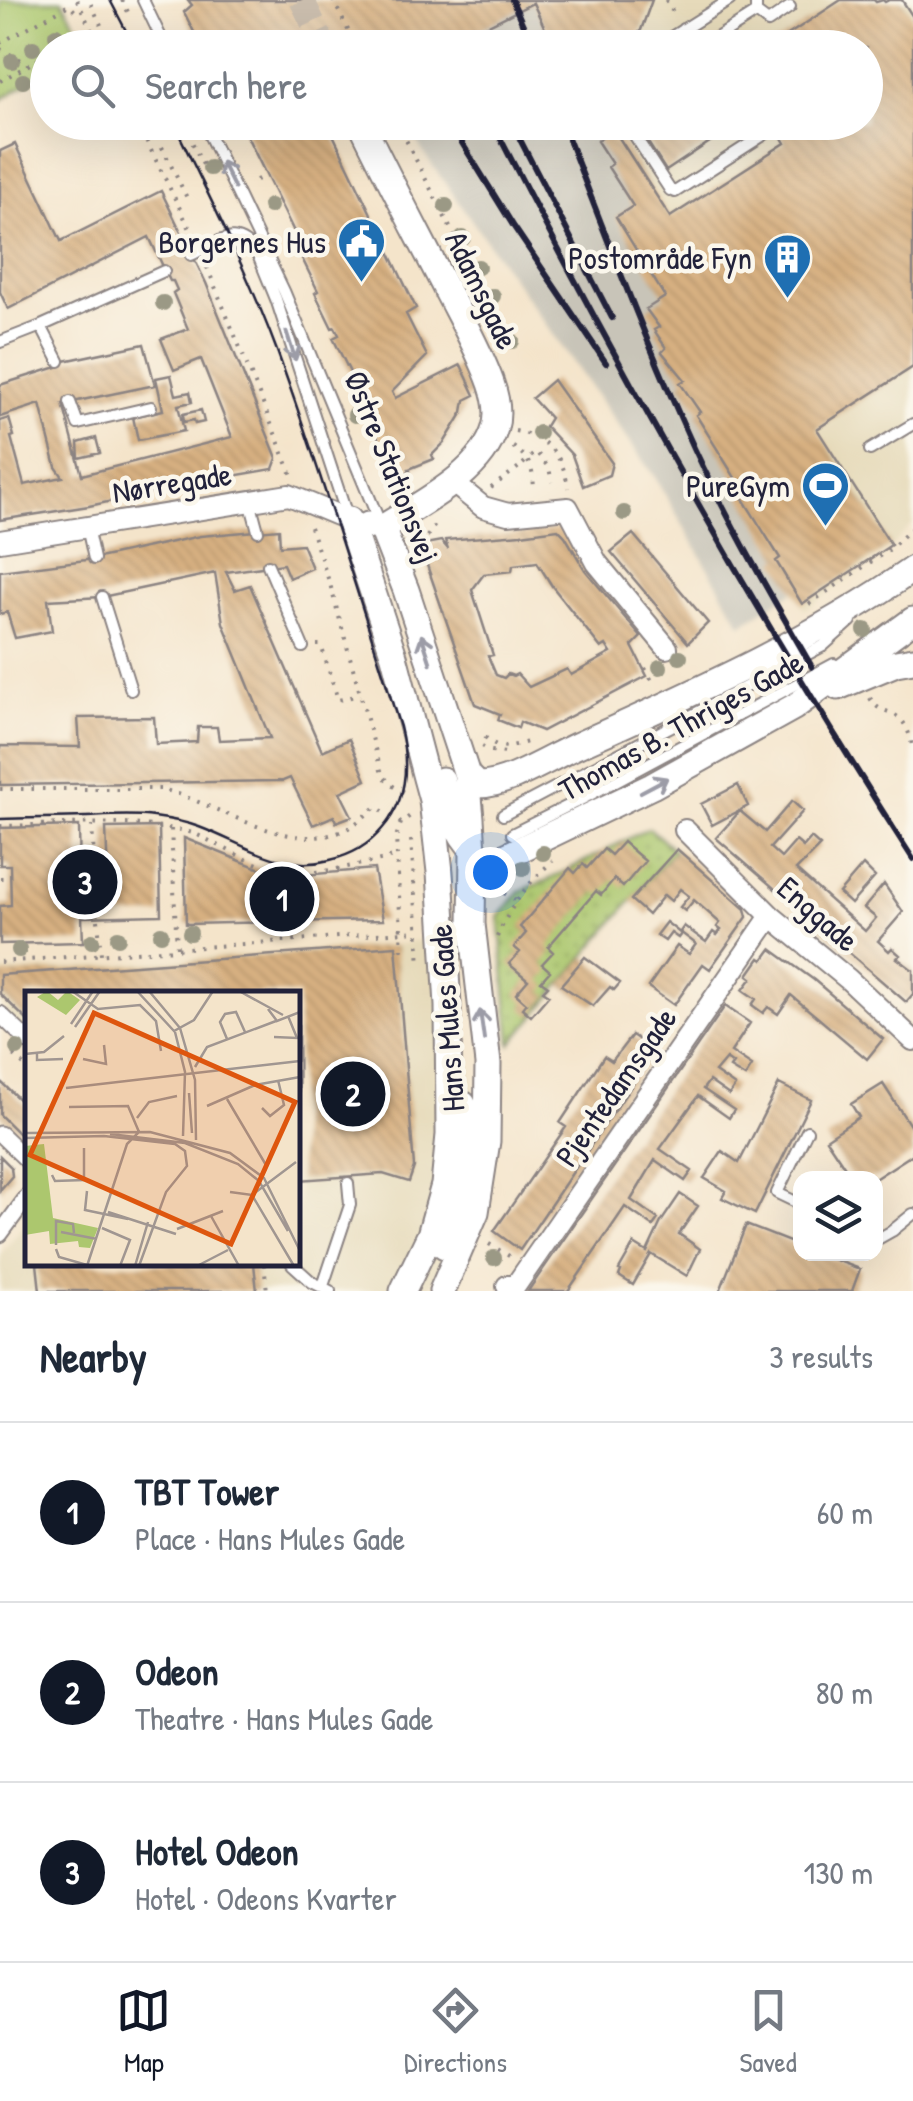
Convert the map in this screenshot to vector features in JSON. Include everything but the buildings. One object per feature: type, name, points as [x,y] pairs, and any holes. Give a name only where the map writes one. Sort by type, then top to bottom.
[{"type":"street","name":"Adamsgade","points":[[370,140],[470,336],[496,404],[495,428],[460,489],[382,528]]},
{"type":"street","points":[[460,489],[483,507],[508,514],[568,508],[596,564],[667,648]]},
{"type":"street","name":"Nørregade","points":[[0,540],[289,495],[349,520]]},
{"type":"street","points":[[349,520],[382,528]]},
{"type":"street","name":"Østre Stationsvej","points":[[349,520],[394,656],[432,800],[440,872]]},
{"type":"street","name":"Østre Stationsvej","points":[[382,528],[466,775],[468,835]]},
{"type":"street","name":"Thomas B. Thriges Gade","points":[[466,775],[477,785],[486,786],[514,776],[802,638],[904,576]]},
{"type":"street","name":"Thomas B. Thriges Gade","points":[[468,835],[488,864],[652,786],[794,706],[913,620]]},
{"type":"street","points":[[394,656],[419,689],[447,806],[468,835]]},
{"type":"street","points":[[794,706],[896,663],[913,660]]},
{"type":"street","points":[[440,872],[468,835],[480,808],[573,764],[616,728]]},
{"type":"street","name":"Enggade","points":[[686,830],[771,916],[913,1040]]},
{"type":"street","name":"Hans Mules Gade","points":[[442,1291],[476,1212],[487,1141],[488,1064],[475,966],[468,835]]},
{"type":"street","name":"Hans Mules Gade","points":[[403,1291],[430,1235],[444,1185],[449,1134],[448,1006],[440,872]]},
{"type":"street","name":"Pjentedamsgade","points":[[508,1286],[516,1285],[771,916]]},
{"type":"street","points":[[422,1291],[453,1222],[466,1164],[467,1139],[448,1006]]},
{"type":"street","points":[[0,1014],[25,1038]]},
{"type":"street","points":[[0,1134],[25,1158]]},
{"type":"street","points":[[0,1234],[25,1200]]},
{"type":"lane","points":[[143,0],[157,30]]},
{"type":"lane","points":[[684,29],[730,0]]},
{"type":"lane","points":[[756,0],[756,13]]},
{"type":"lane","points":[[756,13],[768,22],[790,7]]},
{"type":"lane","points":[[728,30],[756,13]]},
{"type":"lane","name":"Østre Stationsvej","points":[[211,140],[284,292],[382,528]]},
{"type":"lane","points":[[638,140],[675,192],[756,140]]},
{"type":"lane","points":[[196,253],[230,238],[240,239],[250,244],[284,292]]},
{"type":"lane","name":"Østre Stationsvej","points":[[258,255],[276,298],[349,520]]},
{"type":"lane","points":[[0,342],[164,270]]},
{"type":"lane","points":[[41,326],[59,362]]},
{"type":"lane","points":[[70,402],[78,424],[151,407]]},
{"type":"lane","points":[[870,450],[913,424]]},
{"type":"lane","points":[[250,501],[258,531]]},
{"type":"lane","points":[[87,528],[94,559]]},
{"type":"lane","points":[[268,565],[303,647]]},
{"type":"lane","points":[[503,814],[823,646],[904,576]]},
{"type":"lane","points":[[102,596],[131,690]]},
{"type":"lane","points":[[512,834],[888,639]]},
{"type":"lane","points":[[793,1200],[777,1192],[807,1131]]},
{"type":"lane","points":[[294,1266],[317,1287],[350,1205],[348,1183]]},
{"type":"lane","points":[[883,1236],[913,1214]]},
{"type":"path","points":[[76,0],[91,28],[88,30]]},
{"type":"path","points":[[122,0],[129,14]]},
{"type":"path","points":[[333,0],[349,30]]},
{"type":"path","points":[[0,81],[29,64],[0,46],[68,4],[76,12]]},
{"type":"path","points":[[91,4],[101,25]]},
{"type":"path","points":[[146,140],[301,499],[330,584],[384,778],[412,797]]},
{"type":"path","points":[[191,140],[208,175]]},
{"type":"path","points":[[405,140],[490,308],[508,361]]},
{"type":"path","points":[[162,148],[188,200]]},
{"type":"path","points":[[256,180],[266,175]]},
{"type":"path","points":[[529,434],[551,448],[565,468],[568,508]]},
{"type":"path","points":[[518,450],[531,464],[534,494]]},
{"type":"path","points":[[496,483],[536,452],[550,468],[552,482]]},
{"type":"path","points":[[418,560],[431,528],[460,489]]},
{"type":"path","points":[[806,606],[890,549],[913,526]]},
{"type":"path","points":[[303,647],[321,645],[338,700],[360,695]]},
{"type":"path","points":[[645,668],[649,676]]},
{"type":"path","points":[[865,690],[876,707],[898,716],[909,732],[913,749]]},
{"type":"path","points":[[478,744],[491,752],[515,754]]},
{"type":"path","points":[[0,789],[162,790],[291,836],[336,834],[376,807],[401,823]]},
{"type":"path","points":[[0,962],[101,954],[177,949],[402,932],[417,931],[410,849],[412,814],[401,823],[396,837],[402,932],[402,952]]},
{"type":"path","points":[[92,825],[94,859]]},
{"type":"path","points":[[0,826],[171,828],[193,832],[288,873],[398,856]]},
{"type":"path","points":[[171,828],[177,949]]},
{"type":"path","points":[[495,941],[517,900],[535,876],[556,859]]},
{"type":"path","points":[[500,882],[502,892],[517,900]]},
{"type":"path","points":[[494,920],[506,916]]},
{"type":"path","points":[[98,920],[101,954]]},
{"type":"path","points":[[491,1246],[498,1249]]},
{"type":"path","points":[[264,1266],[267,1291]]},
{"type":"shaded area","name":"Postområde Fyn","points":[[531,0],[913,0],[913,524],[891,547],[805,610],[776,561],[780,558],[735,486],[738,483],[662,352],[646,309],[664,296],[616,217],[608,167],[611,163],[597,140],[883,140],[883,30],[546,30]]},
{"type":"shaded area","points":[[531,0],[546,30],[425,30]]},
{"type":"shaded area","points":[[416,140],[597,140],[612,164],[608,167],[633,206],[616,218],[665,297],[646,309],[659,327],[655,331],[666,348],[663,352],[685,380],[681,383],[700,412],[696,415],[739,484],[736,487],[780,559],[776,562],[794,591],[741,624],[656,479]]},
{"type":"shaded area","points":[[452,934],[475,1103],[450,1250],[428,1291],[0,1291],[0,1255],[25,1224],[25,1266],[300,1266],[300,991],[25,991],[25,1052],[0,1018],[8,1010],[0,1001],[0,973],[402,944]]},
{"type":"green space","points":[[0,0],[62,0],[79,30],[30,30],[30,81],[0,100]]},
{"type":"green space","points":[[649,828],[674,850],[511,1044],[499,917],[520,891]]},
{"type":"tunnel","points":[[302,0],[316,30]]},
{"type":"tram line","points":[[110,0],[126,30]]},
{"type":"tram line","points":[[0,819],[128,815],[160,818],[194,825],[279,860],[312,863],[345,855],[365,845],[391,818],[401,793],[405,754],[400,727],[310,444],[254,293],[182,140]]},
{"type":"railway","points":[[512,0],[525,30]]},
{"type":"railway","points":[[460,140],[606,363]]},
{"type":"railway","points":[[501,140],[694,496],[913,859]]},
{"type":"railway","points":[[520,140],[612,318]]},
{"type":"railway","points":[[569,140],[695,450],[812,667]]},
{"type":"place","name":"Borgernes Hus","points":[[361,284]]},
{"type":"place","name":"Postområde Fyn","points":[[787,300]]},
{"type":"place","name":"PureGym","points":[[825,528]]},
{"type":"place","name":"Hotel Odeon","points":[[85,882]]},
{"type":"place","name":"TBT Tower","points":[[282,899]]},
{"type":"place","name":"Odeon","points":[[353,1094]]}]
